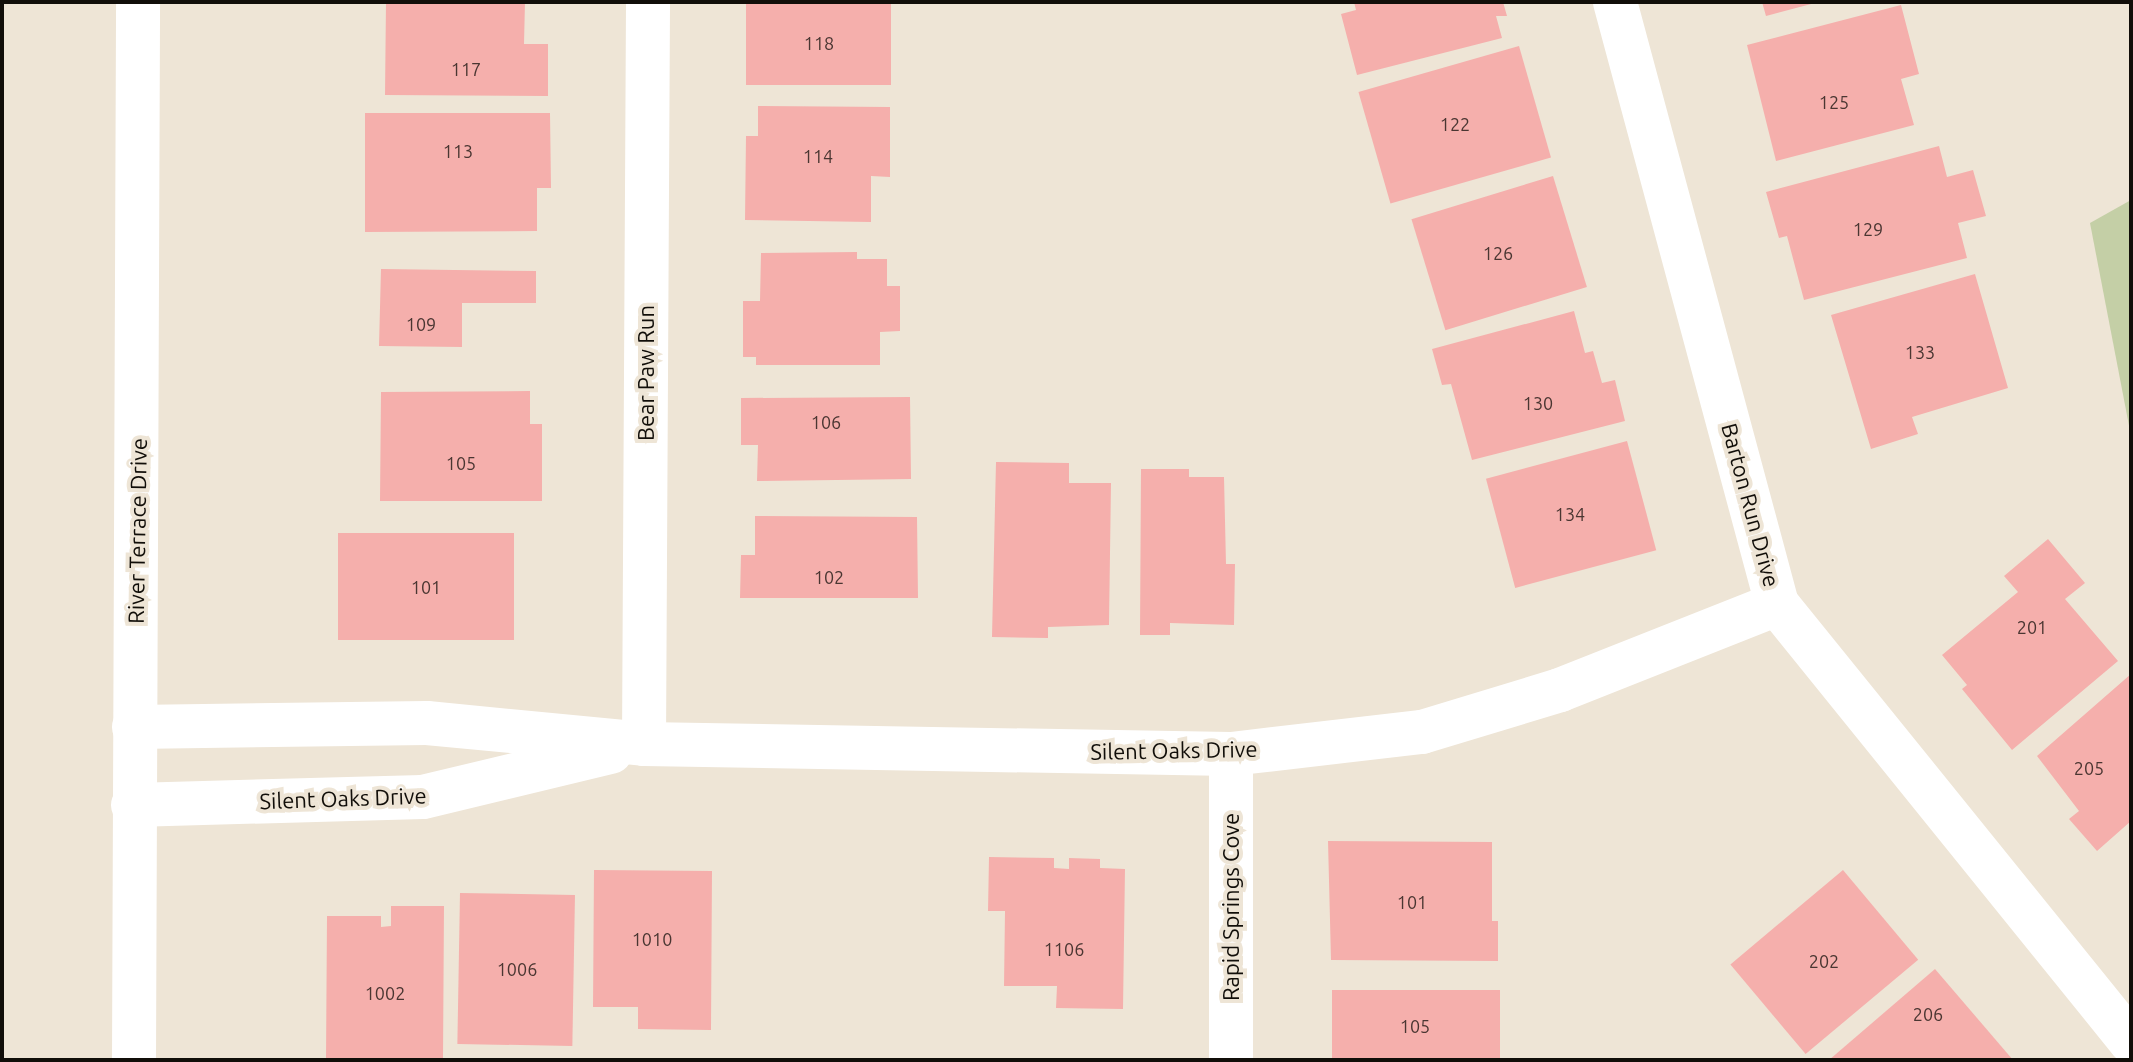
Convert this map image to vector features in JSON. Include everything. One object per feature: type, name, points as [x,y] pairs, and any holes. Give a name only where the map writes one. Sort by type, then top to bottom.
[{"type":"street","name":"River Terrace Drive","points":[[134,1060],[138,2]]},
{"type":"street","name":"Bear Paw Run","points":[[644,744],[648,2]]},
{"type":"street","name":"Barton Run Drive","points":[[1615,2],[1777,604],[2131,1042]]},
{"type":"street","name":"Silent Oaks Drive","points":[[134,727],[427,723],[644,744],[1231,754],[1422,732],[1560,690],[1777,604]]},
{"type":"street","name":"Silent Oaks Drive","points":[[133,805],[423,797],[644,744]]},
{"type":"street","name":"Rapid Springs Cove","points":[[1231,754],[1231,1060]]},
{"type":"green space","points":[[2131,200],[2131,436],[2090,223]]},
{"type":"building","points":[[386,2],[525,2],[524,44],[548,44],[548,96],[385,95]]},
{"type":"building","points":[[746,2],[891,2],[891,85],[746,85]]},
{"type":"building","points":[[1354,2],[1503,2],[1507,16],[1496,16],[1502,38],[1357,75],[1341,14],[1356,10]]},
{"type":"building","points":[[1762,2],[1815,2],[1815,3],[1766,16]]},
{"type":"building","points":[[1901,5],[1919,74],[1901,79],[1914,125],[1776,161],[1747,45]]},
{"type":"building","points":[[1519,46],[1551,158],[1390,204],[1358,92]]},
{"type":"building","points":[[758,106],[890,107],[890,177],[871,176],[871,222],[745,220],[746,136],[758,136]]},
{"type":"building","points":[[365,113],[550,113],[551,188],[537,188],[537,231],[365,232]]},
{"type":"building","points":[[1939,146],[1947,177],[1973,170],[1986,216],[1958,223],[1967,258],[1804,300],[1787,236],[1779,238],[1766,192]]},
{"type":"building","points":[[1553,176],[1587,287],[1445,330],[1411,219]]},
{"type":"building","points":[[857,252],[857,259],[887,259],[887,286],[900,286],[900,331],[880,332],[880,365],[756,365],[756,357],[743,357],[743,301],[760,301],[761,253]]},
{"type":"building","points":[[381,269],[536,271],[536,303],[462,303],[462,347],[379,346]]},
{"type":"building","points":[[1975,274],[2008,388],[1912,417],[1918,434],[1871,449],[1831,315]]},
{"type":"building","points":[[1574,311],[1585,353],[1593,351],[1602,383],[1615,380],[1625,421],[1472,460],[1451,384],[1442,385],[1432,349]]},
{"type":"building","points":[[530,391],[530,424],[542,424],[542,501],[380,501],[381,392]]},
{"type":"building","points":[[910,397],[911,479],[757,481],[758,445],[741,445],[741,398]]},
{"type":"building","points":[[1627,441],[1656,550],[1515,588],[1486,479]]},
{"type":"building","points":[[996,462],[1069,463],[1069,483],[1111,483],[1109,625],[1048,627],[1048,638],[992,637]]},
{"type":"building","points":[[1141,469],[1189,469],[1189,477],[1224,477],[1226,564],[1235,564],[1234,625],[1170,623],[1170,635],[1140,635]]},
{"type":"building","points":[[755,516],[917,517],[918,598],[740,598],[741,555],[755,555]]},
{"type":"building","points":[[338,533],[514,533],[514,640],[338,640]]},
{"type":"building","points":[[2048,539],[2085,583],[2065,599],[2118,661],[2012,750],[1962,689],[1967,685],[1942,655],[2018,592],[2004,576]]},
{"type":"building","points":[[2131,674],[2131,821],[2097,851],[2069,819],[2079,811],[2037,756]]},
{"type":"building","points":[[1328,841],[1492,842],[1492,921],[1498,921],[1498,961],[1331,960]]},
{"type":"building","points":[[989,857],[1054,858],[1054,868],[1069,869],[1069,858],[1100,859],[1100,868],[1125,869],[1123,1009],[1056,1008],[1057,986],[1004,986],[1005,911],[988,911]]},
{"type":"building","points":[[594,870],[712,871],[711,1030],[638,1029],[638,1007],[593,1007]]},
{"type":"building","points":[[1843,870],[1918,960],[1806,1054],[1730,964]]},
{"type":"building","points":[[460,893],[575,895],[572,1046],[457,1044]]},
{"type":"building","points":[[391,906],[444,906],[443,1060],[326,1060],[327,916],[381,916],[381,927],[391,926]]},
{"type":"building","points":[[1935,969],[2013,1060],[1829,1060]]},
{"type":"building","points":[[1332,990],[1500,990],[1500,1060],[1332,1060]]}]
